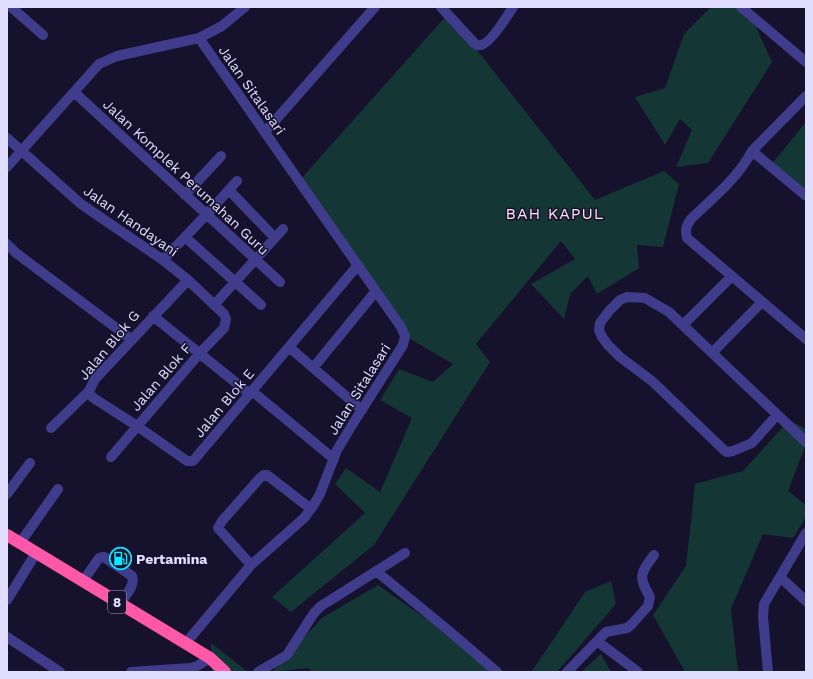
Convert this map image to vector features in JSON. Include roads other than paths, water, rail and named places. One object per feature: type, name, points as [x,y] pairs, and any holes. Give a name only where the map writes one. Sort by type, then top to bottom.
[{"type":"highway","name":"8","points":[[7,535],[210,658],[225,672]]},
{"type":"street","points":[[11,7],[43,35]]},
{"type":"street","points":[[7,167],[99,64],[117,56],[199,38],[222,26],[245,7]]},
{"type":"street","points":[[265,132],[375,7]]},
{"type":"street","points":[[441,7],[475,44],[480,46],[493,35],[513,7]]},
{"type":"street","points":[[741,7],[806,62]]},
{"type":"street","name":"Jalan Sitalasari","points":[[185,644],[251,565],[304,518],[311,509],[320,494],[337,450],[403,345],[405,336],[401,327],[199,38]]},
{"type":"street","name":"Jalan Komplek Perumahan Guru","points":[[74,92],[280,282]]},
{"type":"street","points":[[806,96],[752,151],[745,164],[737,174],[691,219],[686,226],[685,232],[686,238],[806,339]]},
{"type":"street","name":"Jalan Handayani","points":[[7,138],[81,204],[163,260],[188,280],[224,314]]},
{"type":"street","points":[[752,151],[806,196]]},
{"type":"street","points":[[185,195],[221,156]]},
{"type":"street","points":[[163,260],[237,181]]},
{"type":"street","points":[[229,190],[275,238]]},
{"type":"street","points":[[214,305],[283,228]]},
{"type":"street","points":[[185,237],[261,305]]},
{"type":"street","points":[[7,244],[16,253],[131,340]]},
{"type":"street","name":"Jalan Blok E","points":[[90,391],[90,395],[95,399],[190,462],[193,461],[358,265]]},
{"type":"street","points":[[683,325],[732,276]]},
{"type":"street","name":"Jalan Blok G","points":[[51,428],[90,391],[95,379],[152,316],[188,280]]},
{"type":"street","points":[[314,368],[376,291]]},
{"type":"street","points":[[777,415],[752,443],[734,451],[725,451],[652,381],[608,346],[602,338],[599,330],[600,323],[620,300],[628,297],[645,298],[654,303],[669,312],[806,442]]},
{"type":"street","points":[[712,353],[762,302]]},
{"type":"street","name":"Jalan Blok F","points":[[111,457],[199,354],[224,328],[226,319],[224,314]]},
{"type":"street","points":[[152,316],[199,354],[251,392],[334,459]]},
{"type":"street","points":[[289,347],[362,410]]},
{"type":"street","points":[[7,494],[30,463]]},
{"type":"street","points":[[251,565],[218,528],[222,521],[260,478],[267,475],[311,509]]},
{"type":"street","points":[[20,543],[58,489]]},
{"type":"street","points":[[768,672],[763,617],[764,604],[806,533]]},
{"type":"street","points":[[7,600],[36,553]]},
{"type":"street","points":[[258,672],[287,654],[314,613],[321,606],[405,553]]},
{"type":"street","points":[[567,672],[606,632],[630,626],[648,606],[650,597],[642,584],[641,578],[645,566],[654,555]]},
{"type":"street","points":[[83,581],[99,558],[104,557],[132,576],[132,584],[120,604]]},
{"type":"street","points":[[376,571],[497,672]]},
{"type":"street","points":[[780,577],[806,601]]},
{"type":"street","points":[[7,637],[60,672]]},
{"type":"street","points":[[597,641],[638,672]]},
{"type":"street","points":[[138,672],[191,668],[210,658]]},
{"type":"place","name":"Pertamina","points":[[121,559]]},
{"type":"district","name":"BAH KAPUL","points":[[555,213]]}]
